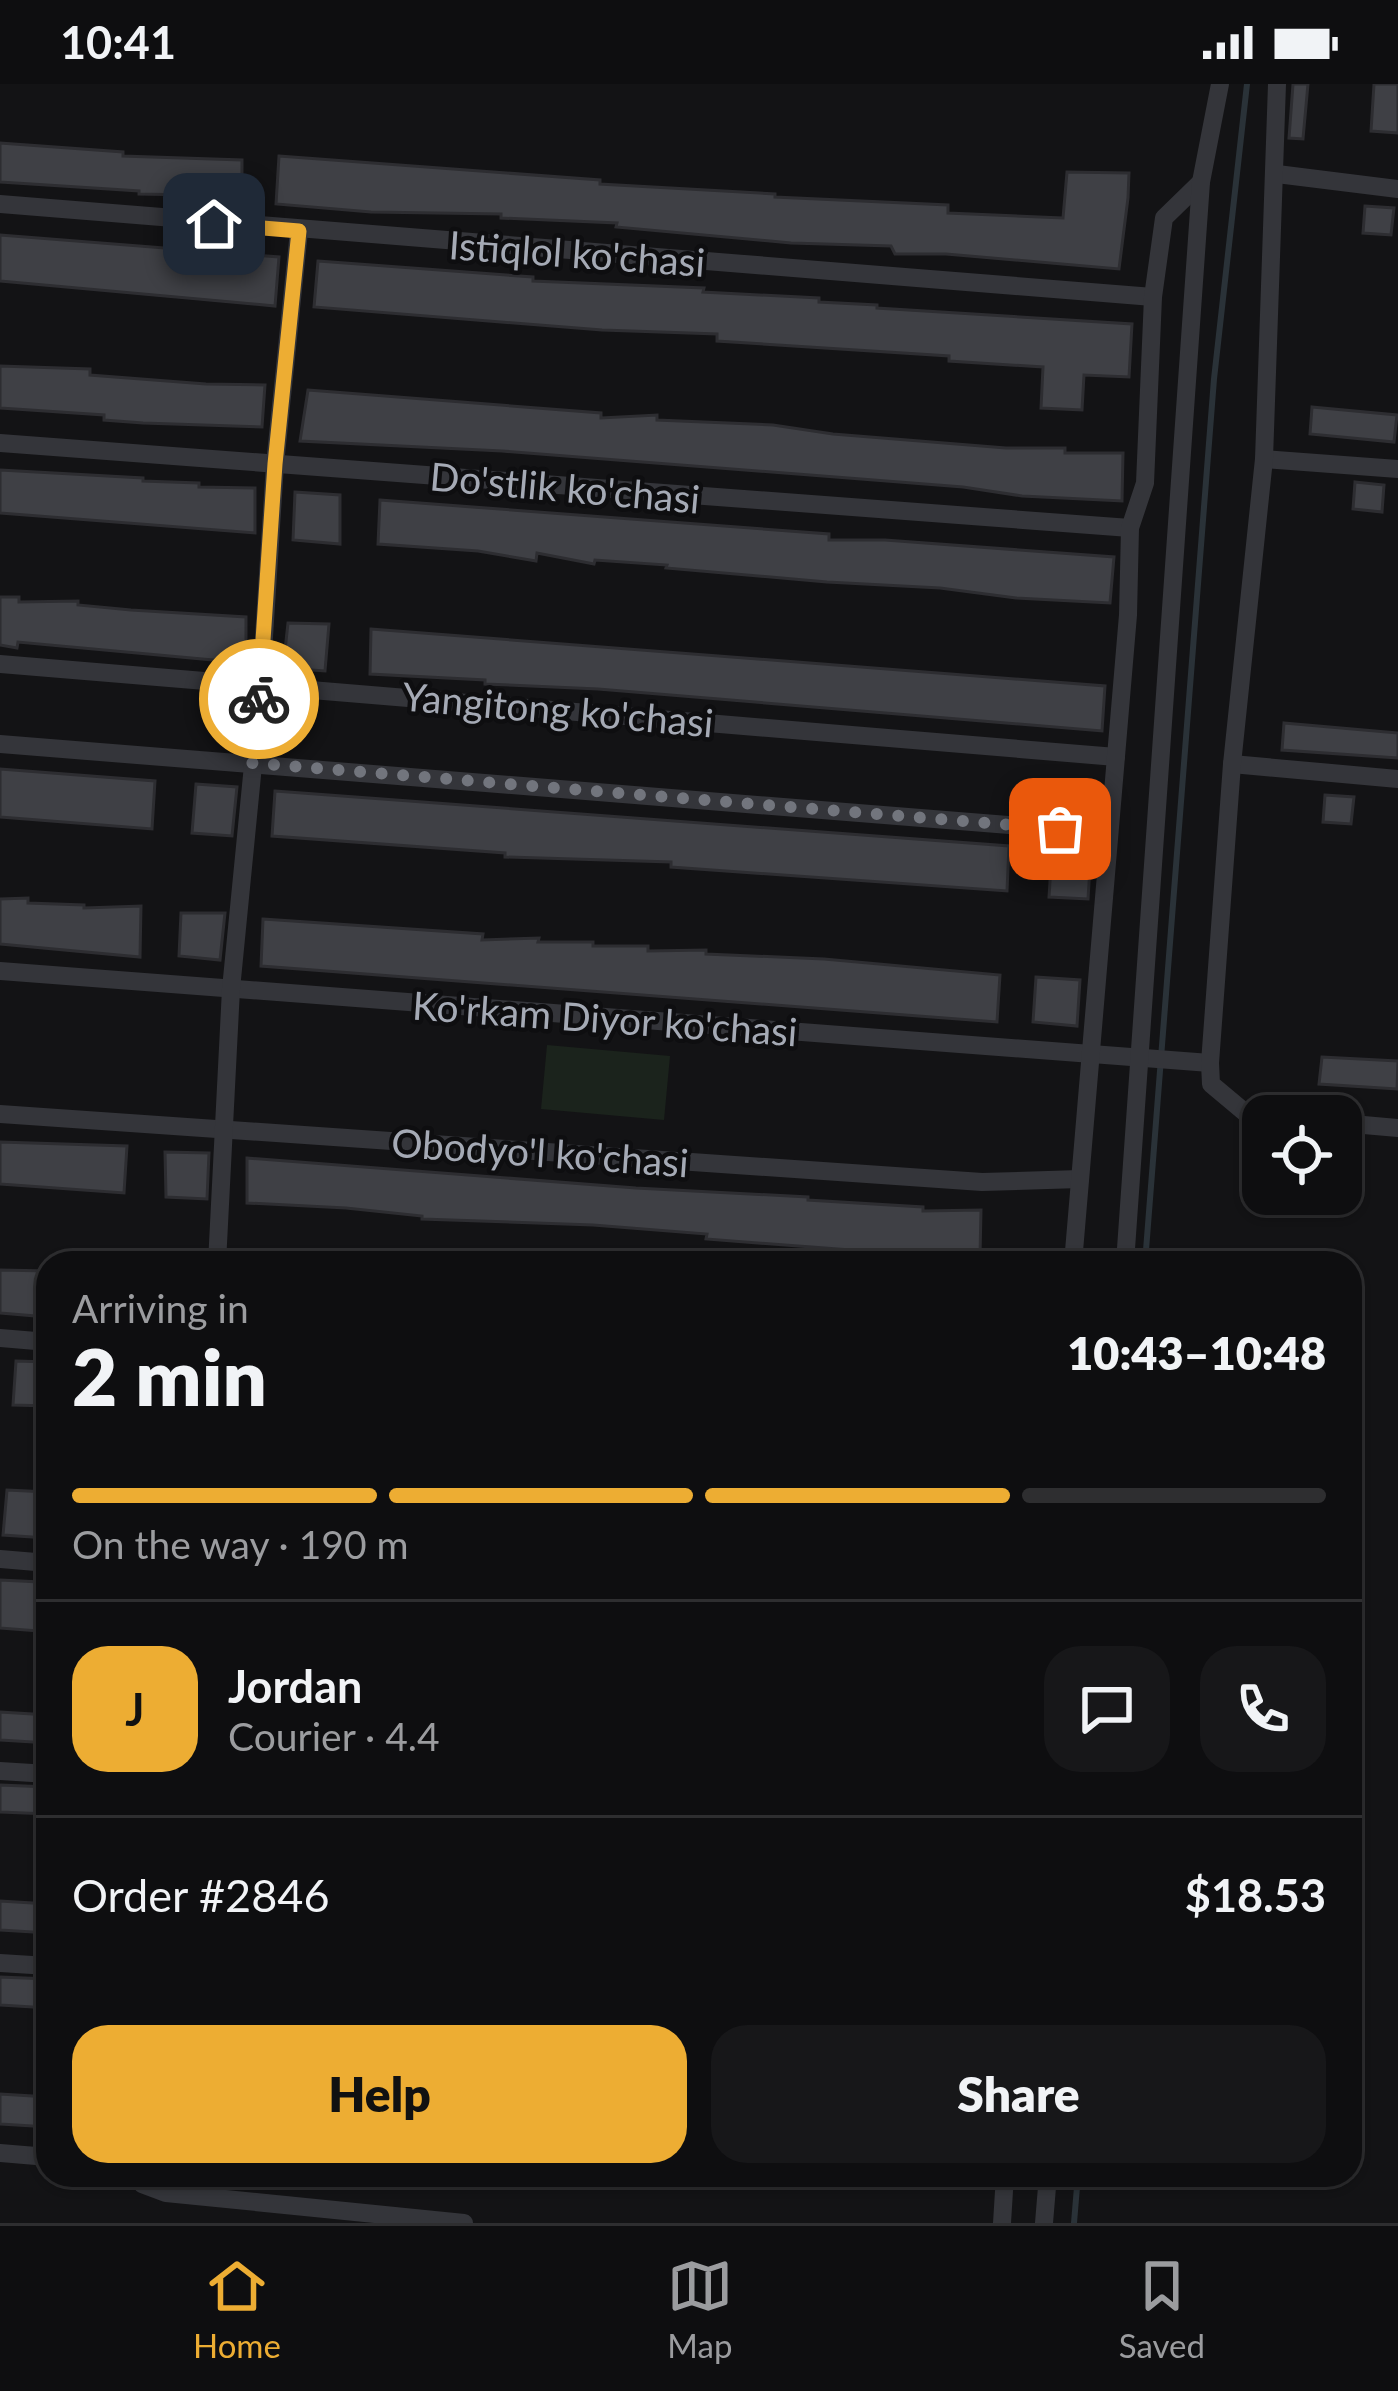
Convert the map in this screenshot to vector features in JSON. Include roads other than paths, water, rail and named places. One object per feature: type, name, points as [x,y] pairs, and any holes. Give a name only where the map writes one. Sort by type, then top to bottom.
[{"type":"street","points":[[1126,1251],[1201,182],[1220,84]]},
{"type":"street","points":[[1242,1110],[1211,1084],[1210,1063],[1232,764],[1264,458],[1277,84]]},
{"type":"street","points":[[1276,174],[1398,189]]},
{"type":"street","points":[[1074,1251],[1116,758],[1130,528],[1145,483],[1154,297],[1164,218],[1201,182]]},
{"type":"street","name":"Istiqlol ko'chasi","points":[[0,205],[1154,297]]},
{"type":"street","points":[[218,1251],[232,989],[299,231]]},
{"type":"street","name":"Do'stlik ko'chasi","points":[[0,443],[1130,528]]},
{"type":"street","points":[[1264,458],[1398,469]]},
{"type":"street","name":"Yangitong ko'chasi","points":[[0,664],[1116,758]]},
{"type":"street","name":"Yangitong ko'chasi","points":[[0,744],[1108,833]]},
{"type":"street","points":[[1232,764],[1398,779]]},
{"type":"street","name":"Ko'rkam Diyor ko'chasi","points":[[0,971],[1210,1063]]},
{"type":"street","name":"Obodyo'l ko'chasi","points":[[0,1114],[982,1182],[1080,1179]]},
{"type":"street","points":[[1362,1125],[1398,1128]]},
{"type":"street","points":[[0,1338],[36,1341]]},
{"type":"street","points":[[0,1559],[36,1562]]},
{"type":"street","points":[[0,1771],[36,1773]]},
{"type":"street","points":[[0,1963],[36,1965]]},
{"type":"street","points":[[0,2153],[36,2156]]},
{"type":"street","points":[[150,2187],[166,2193],[464,2223]]},
{"type":"street","points":[[1002,2223],[1004,2187]]},
{"type":"street","points":[[1044,2223],[1047,2187]]},
{"type":"waterway","points":[[1146,1251],[1214,379],[1247,84]]},
{"type":"waterway","points":[[1074,2223],[1077,2187]]}]
